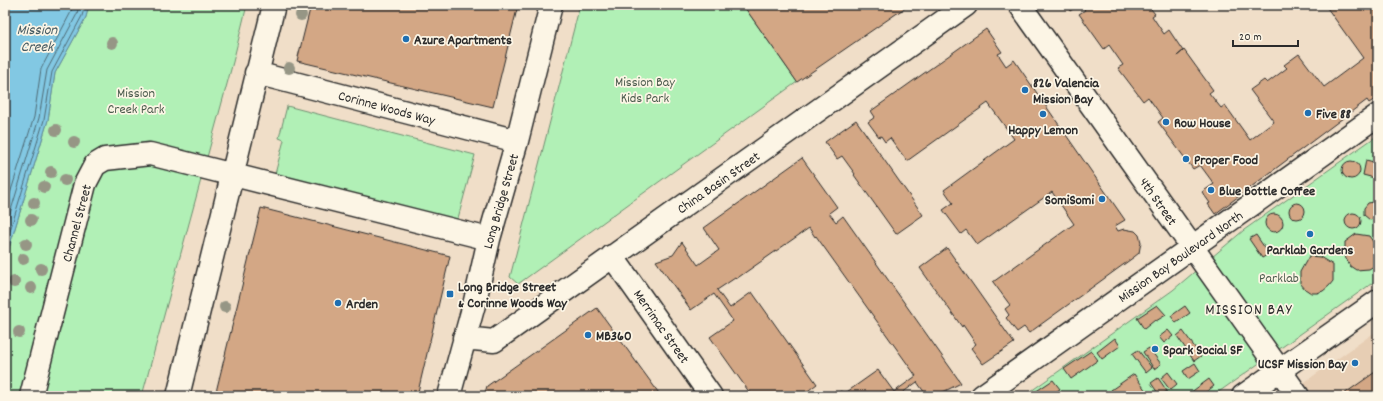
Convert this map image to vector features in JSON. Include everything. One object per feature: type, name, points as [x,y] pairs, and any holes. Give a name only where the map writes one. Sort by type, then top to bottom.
[{"type":"street","points":[[178,396],[256,73],[274,5]]},
{"type":"street","name":"Long Bridge Street","points":[[448,396],[475,301],[489,239],[517,141],[551,5]]},
{"type":"street","name":"China Basin Street","points":[[464,338],[494,341],[966,5]]},
{"type":"street","name":"4th Street","points":[[1020,5],[1298,396]]},
{"type":"street","name":"Corinne Woods Way","points":[[256,73],[517,141]]},
{"type":"street","name":"Mission Bay Boulevard North","points":[[982,396],[1378,115]]},
{"type":"street","name":"Channel Street","points":[[30,396],[85,184],[95,165],[105,159],[150,154],[232,174]]},
{"type":"street","points":[[232,174],[489,239]]},
{"type":"street","name":"Merrimac Street","points":[[612,256],[711,396]]},
{"type":"street","points":[[1243,396],[1378,301]]},
{"type":"shaded area","name":"UCSF Mission Bay","points":[[1378,330],[1378,396],[1285,396]]},
{"type":"green space","name":"Mission Creek Park","points":[[89,5],[247,5],[233,62],[142,396],[5,396],[5,261],[48,120],[55,73],[86,17]]},
{"type":"green space","name":"Mission Bay Kids Park","points":[[580,5],[743,5],[797,82],[518,284],[510,277]]},
{"type":"green space","points":[[287,106],[475,155],[457,222],[275,174],[284,140],[279,138]]},
{"type":"green space","name":"Parklab","points":[[1378,135],[1378,279],[1213,396],[1024,396],[1173,290],[1244,230]]},
{"type":"water","name":"Mission Creek","points":[[5,5],[89,5],[86,17],[55,73],[48,120],[5,261]]},
{"type":"building","name":"Azure Apartments","points":[[311,5],[518,5],[493,107],[297,61]]},
{"type":"building","points":[[743,5],[909,5],[797,82]]},
{"type":"building","points":[[1066,5],[1079,5],[1070,11]]},
{"type":"building","name":"Five 88","points":[[1081,5],[1148,5],[1155,14],[1152,16],[1164,34],[1169,30],[1213,90],[1209,93],[1221,108],[1225,105],[1250,140],[1274,122],[1250,90],[1264,80],[1267,83],[1287,68],[1284,65],[1299,54],[1324,87],[1363,58],[1325,5],[1378,5],[1378,97],[1369,103],[1367,100],[1215,214],[1208,204],[1210,203],[1202,192],[1214,184],[1200,165],[1193,169],[1158,122],[1163,118],[1148,97],[1143,101],[1118,68],[1123,65],[1109,45],[1104,49],[1079,14],[1085,10]]},
{"type":"building","points":[[986,29],[1002,52],[998,54],[1006,66],[1014,60],[1125,220],[1115,226],[1118,231],[1124,229],[1135,231],[1139,235],[1141,242],[1139,253],[1029,333],[1024,327],[1017,332],[1006,318],[1009,315],[1005,309],[1010,305],[993,282],[1074,224],[1052,192],[977,245],[966,230],[961,234],[943,210],[953,203],[944,190],[1014,139],[988,103],[907,161],[890,138],[885,142],[881,136],[879,137],[868,122],[875,117],[871,111]]},
{"type":"building","points":[[856,120],[923,215],[896,234],[842,156],[837,159],[825,142]]},
{"type":"building","points":[[1378,145],[1378,179],[1363,175],[1366,160],[1374,162]]},
{"type":"building","points":[[802,158],[837,207],[829,213],[836,222],[843,216],[961,383],[941,393],[939,396],[927,396],[917,382],[898,396],[834,396],[841,391],[844,394],[878,370],[894,392],[916,376],[809,228],[736,279],[735,278],[717,290],[730,308],[752,292],[817,384],[801,396],[786,396],[784,394],[782,396],[752,396],[710,337],[733,321],[714,294],[691,310],[656,261],[673,255],[682,242],[698,265],[719,250],[704,228]]},
{"type":"building","points":[[1351,161],[1357,164],[1360,170],[1357,176],[1351,179],[1345,176],[1342,170],[1345,164]]},
{"type":"building","points":[[1374,202],[1378,205],[1378,217],[1370,220],[1364,215],[1364,208],[1368,203]]},
{"type":"building","points":[[1294,203],[1300,203],[1305,208],[1303,217],[1300,219],[1294,219],[1289,214],[1289,208]]},
{"type":"building","name":"Arden","points":[[261,208],[450,256],[417,396],[215,396]]},
{"type":"building","points":[[1350,213],[1356,213],[1361,218],[1359,227],[1356,229],[1350,229],[1345,224],[1345,218]]},
{"type":"building","points":[[1274,214],[1280,217],[1283,223],[1280,229],[1274,232],[1268,229],[1265,223],[1268,217]]},
{"type":"building","points":[[1356,234],[1369,236],[1377,247],[1377,257],[1374,266],[1369,269],[1356,270],[1350,266],[1345,257],[1345,242]]},
{"type":"building","points":[[1256,235],[1269,254],[1262,258],[1249,239]]},
{"type":"building","points":[[947,248],[1014,343],[983,364],[971,348],[976,344],[920,268]]},
{"type":"building","points":[[1309,256],[1320,257],[1333,265],[1333,281],[1323,291],[1317,293],[1311,293],[1300,283],[1300,272]]},
{"type":"building","points":[[1157,305],[1166,315],[1156,321],[1155,320],[1144,329],[1137,318]]},
{"type":"building","points":[[1185,306],[1190,313],[1176,323],[1171,316]]},
{"type":"building","name":"MB360","points":[[597,308],[661,396],[484,396],[487,386]]},
{"type":"building","points":[[1168,330],[1173,336],[1164,343],[1159,337]]},
{"type":"building","points":[[1183,331],[1201,356],[1194,361],[1177,336]]},
{"type":"building","points":[[1115,338],[1120,346],[1102,359],[1097,352]]},
{"type":"building","points":[[1149,348],[1161,364],[1154,369],[1143,352]]},
{"type":"building","points":[[1138,350],[1152,368],[1146,373],[1132,354]]},
{"type":"building","points":[[1091,351],[1098,360],[1071,379],[1064,369]]},
{"type":"building","points":[[1195,363],[1200,371],[1188,379],[1183,371]]},
{"type":"building","points":[[1378,370],[1378,396],[1346,396],[1344,394]]},
{"type":"building","points":[[1168,372],[1177,384],[1170,390],[1161,378]]},
{"type":"building","points":[[1134,374],[1146,391],[1138,396],[1116,396],[1111,390]]},
{"type":"building","points":[[1158,378],[1167,391],[1160,396],[1151,383]]},
{"type":"building","points":[[1209,379],[1214,386],[1201,396],[1192,396],[1190,393]]},
{"type":"building","points":[[1053,380],[1060,389],[1050,396],[1029,396]]},
{"type":"place","name":"Azure Apartments","points":[[406,39]]},
{"type":"place","name":"826 Valencia Mission Bay","points":[[1025,90]]},
{"type":"place","name":"Five 88","points":[[1308,113]]},
{"type":"place","name":"Happy Lemon","points":[[1043,114]]},
{"type":"place","name":"Row House","points":[[1166,122]]},
{"type":"place","name":"Proper Food","points":[[1186,159]]},
{"type":"place","name":"Blue Bottle Coffee","points":[[1211,190]]},
{"type":"place","name":"SomiSomi","points":[[1102,199]]},
{"type":"place","name":"Parklab Gardens","points":[[1310,234]]},
{"type":"place","name":"Long Bridge Street & Corinne Woods Way","points":[[450,294]]},
{"type":"place","name":"Arden","points":[[338,303]]},
{"type":"place","name":"MB360","points":[[588,335]]},
{"type":"place","name":"Spark Social SF","points":[[1155,349]]},
{"type":"place","name":"UCSF Mission Bay","points":[[1355,363]]},
{"type":"district","name":"MISSION BAY","points":[[1249,308]]}]
